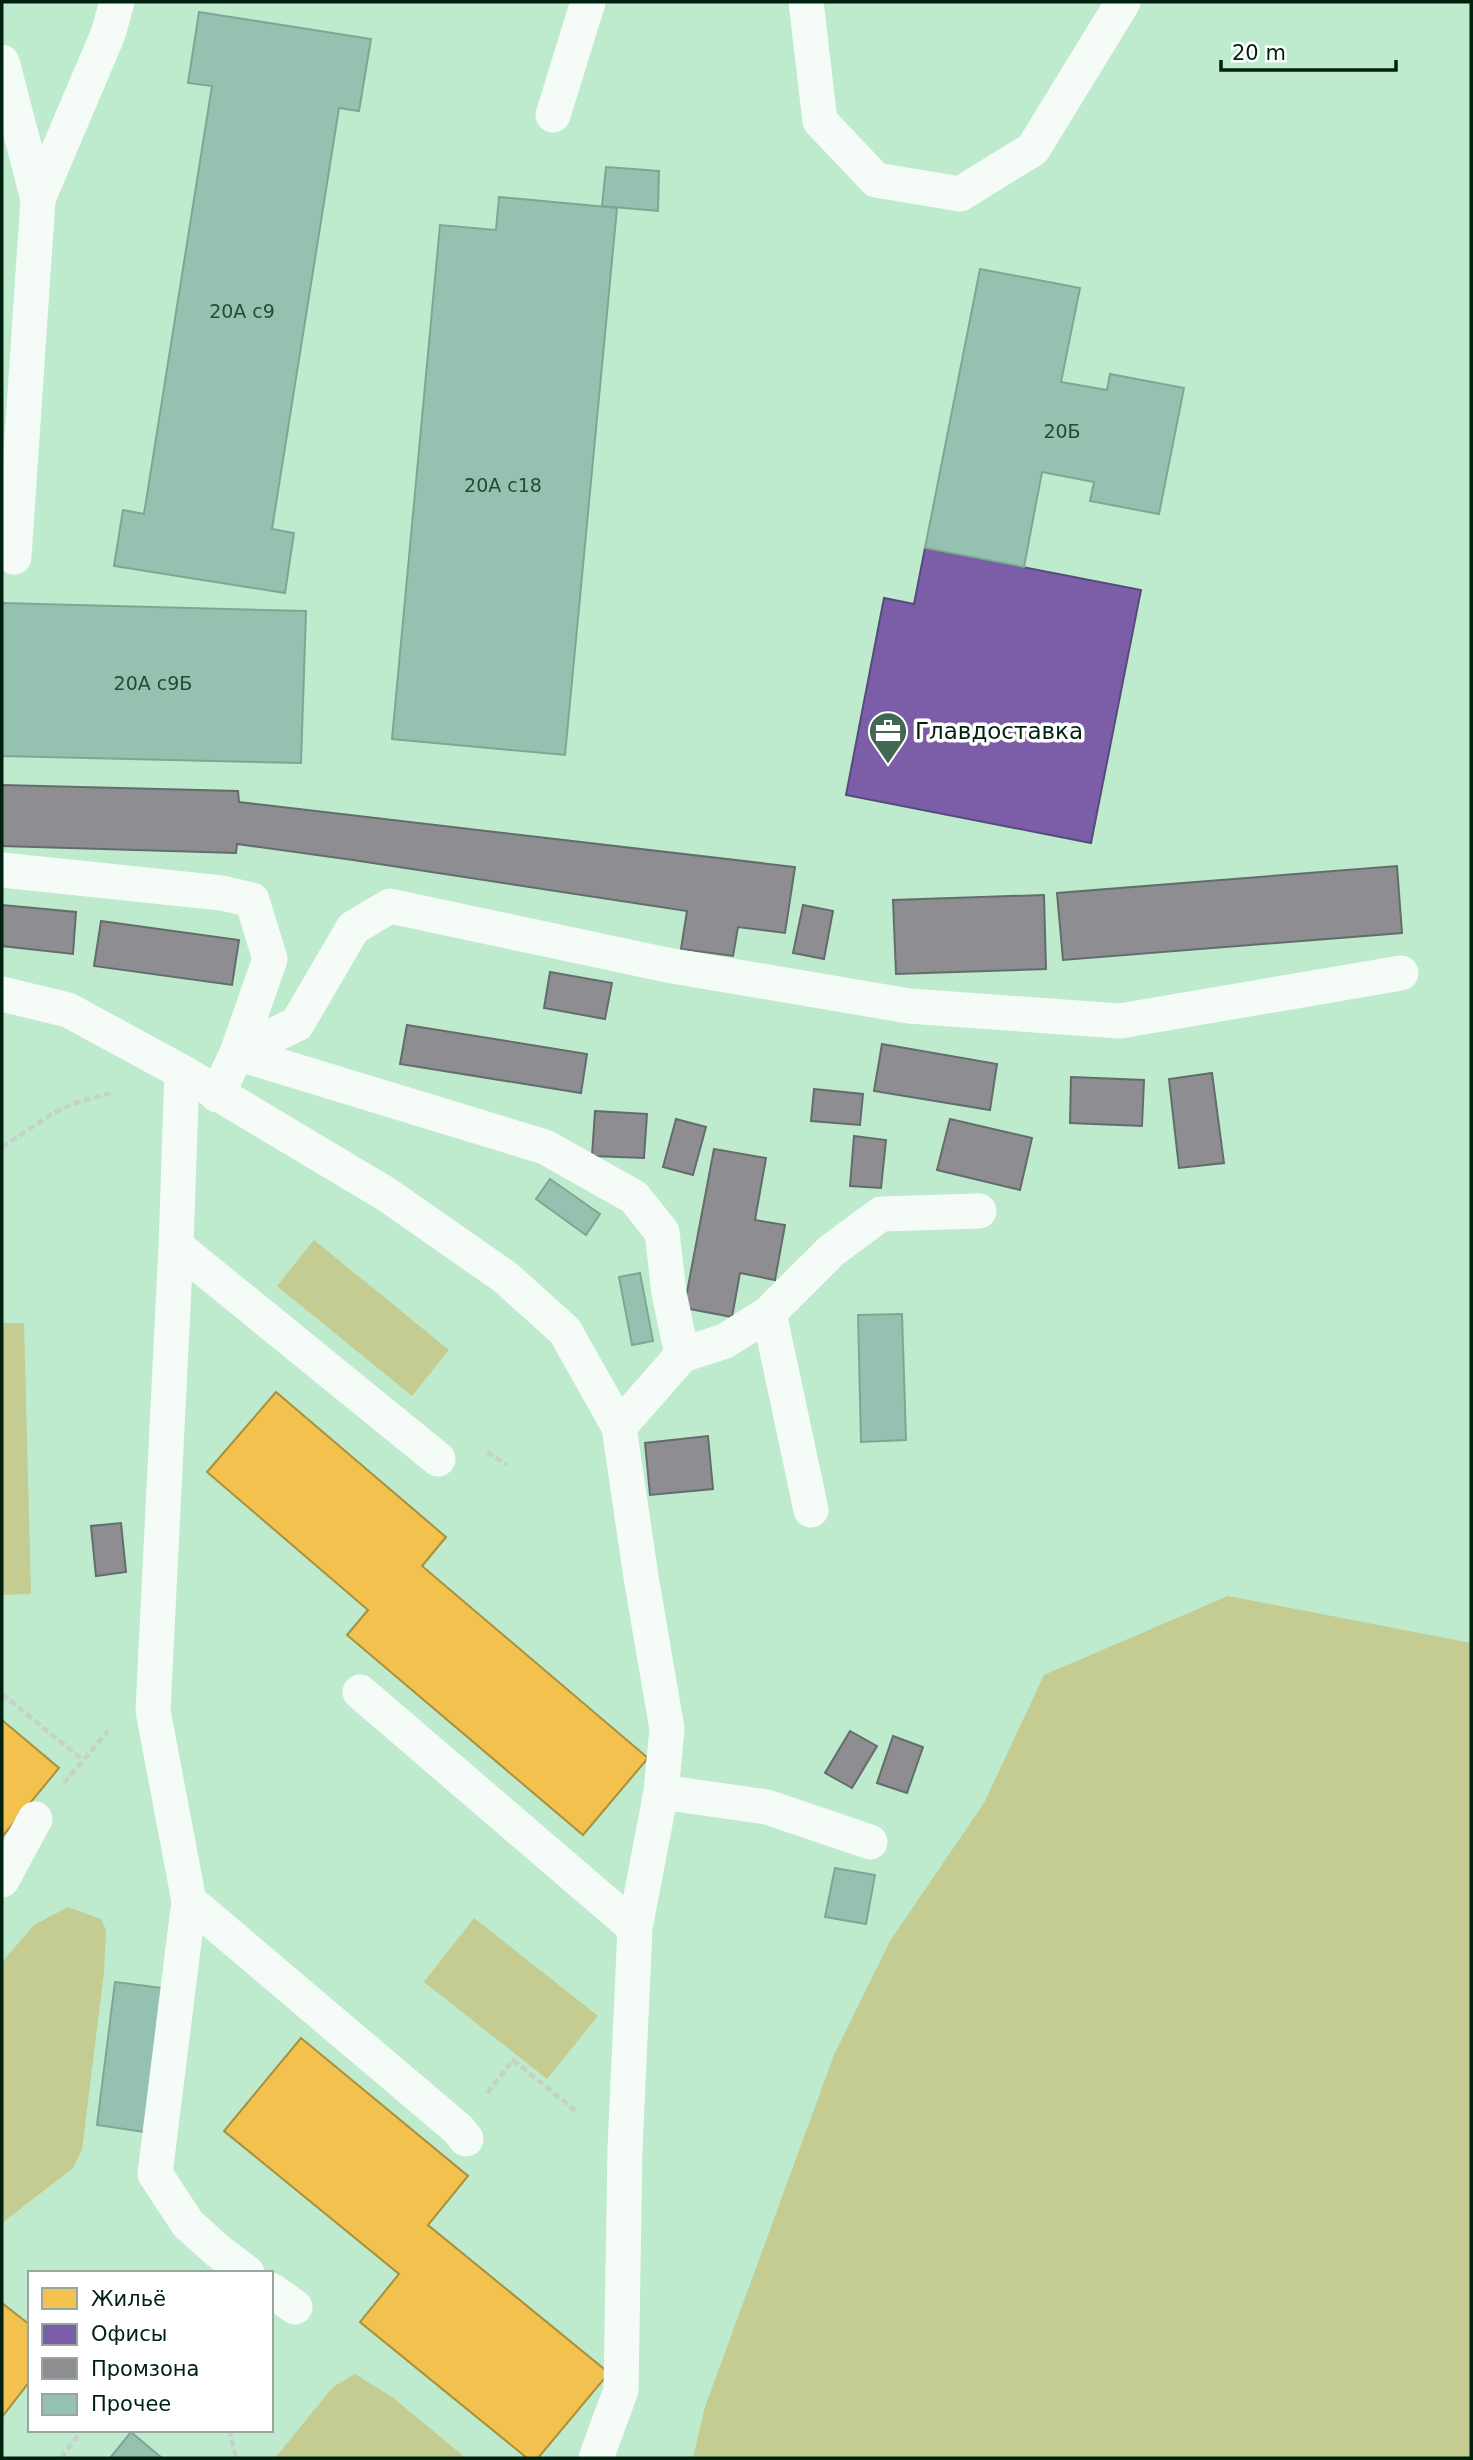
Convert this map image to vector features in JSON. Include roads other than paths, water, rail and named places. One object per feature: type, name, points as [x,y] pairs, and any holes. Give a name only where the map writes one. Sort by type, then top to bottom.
[{"type":"lane","points":[[38,199],[108,34],[117,2]]},
{"type":"lane","points":[[553,115],[589,2]]},
{"type":"lane","points":[[806,2],[820,121],[876,180],[960,194],[1032,149],[1123,2]]},
{"type":"lane","points":[[2,62],[38,199],[14,557]]},
{"type":"lane","points":[[2,870],[222,893],[252,900],[270,959],[237,1053],[217,1095]]},
{"type":"lane","points":[[237,1053],[297,1024],[353,928],[390,906],[667,965],[909,1006],[1120,1021],[1401,973]]},
{"type":"lane","points":[[2,994],[68,1010],[182,1072],[386,1194],[505,1277],[565,1331],[619,1427],[667,1729],[662,1792],[635,1928],[625,2149],[621,2390],[596,2458]]},
{"type":"lane","points":[[237,1053],[545,1147],[634,1197],[662,1232],[669,1293],[682,1355]]},
{"type":"lane","points":[[182,1072],[153,1711],[189,1901],[155,2174],[188,2224],[244,2271]]},
{"type":"lane","points":[[619,1427],[682,1355],[725,1341],[769,1313],[831,1251],[881,1214],[979,1211]]},
{"type":"lane","points":[[176,1246],[438,1460]]},
{"type":"lane","points":[[769,1313],[811,1510]]},
{"type":"lane","points":[[359,1692],[635,1928]]},
{"type":"lane","points":[[662,1792],[767,1807],[870,1842]]},
{"type":"lane","points":[[2,1880],[35,1819]]},
{"type":"lane","points":[[189,1901],[448,2120],[466,2139]]},
{"type":"place","name":"Главдоставка","points":[[888,765]]}]
